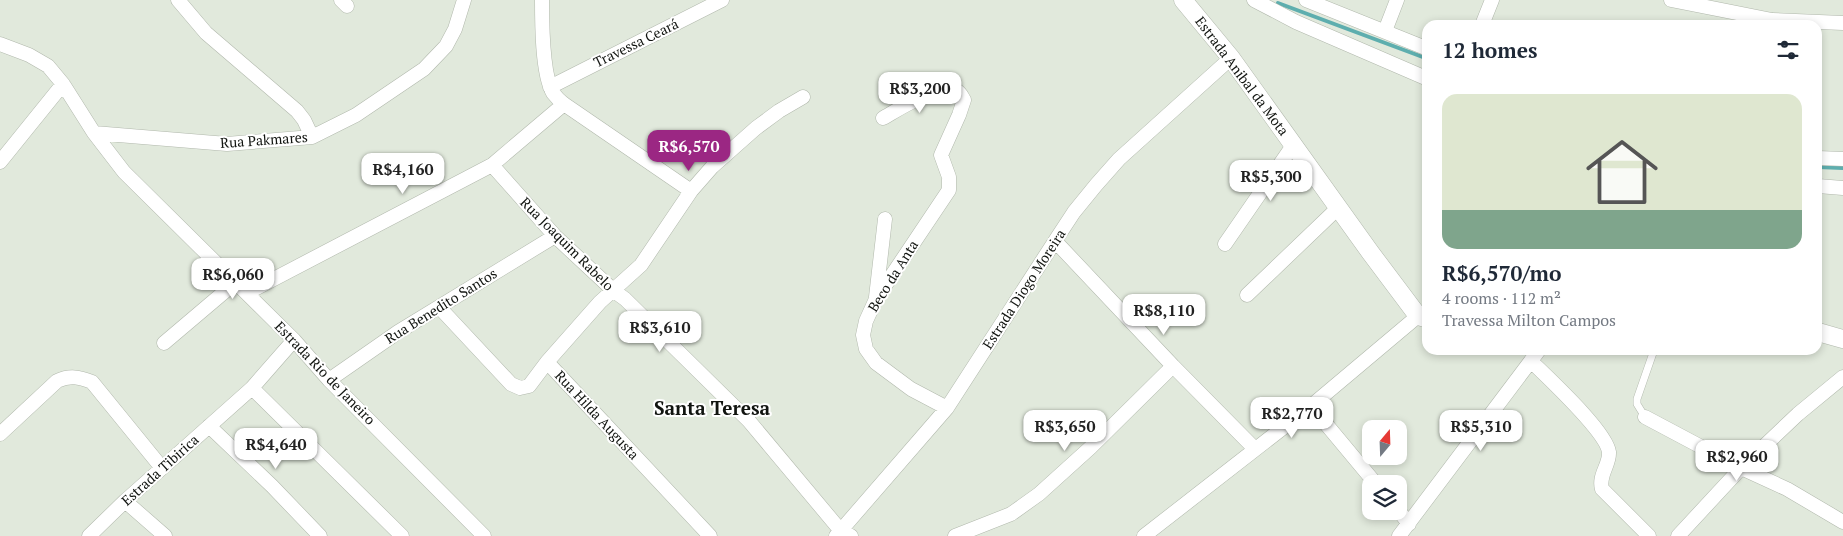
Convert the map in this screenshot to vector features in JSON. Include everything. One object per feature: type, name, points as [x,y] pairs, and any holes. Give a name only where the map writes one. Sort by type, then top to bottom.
[{"type":"street","points":[[178,0],[206,33],[297,111],[304,120],[312,137]]},
{"type":"street","name":"Rua Pakmares","points":[[94,133],[227,144],[312,137],[356,115],[424,69],[446,46],[455,29],[464,0]]},
{"type":"street","name":"Travessa Ceará","points":[[550,87],[722,0]]},
{"type":"street","name":"Estrada Anibal da Mota","points":[[1183,0],[1231,58],[1339,208],[1422,316]]},
{"type":"street","points":[[1254,0],[1296,22],[1422,76]]},
{"type":"street","points":[[1306,0],[1422,46]]},
{"type":"street","points":[[1385,31],[1397,0]]},
{"type":"street","points":[[1484,20],[1492,0]]},
{"type":"street","points":[[1671,0],[1758,20]]},
{"type":"street","points":[[546,2],[542,32],[550,87],[554,94],[564,104],[691,191]]},
{"type":"street","points":[[1822,23],[1843,23]]},
{"type":"street","name":"Estrada Rio de Janeiro","points":[[0,44],[29,54],[48,66],[63,84],[94,133],[124,172],[294,340],[329,380],[484,536]]},
{"type":"street","name":"Estrada Diogo Moreira","points":[[842,534],[947,408],[1074,212],[1119,159],[1231,58]]},
{"type":"street","points":[[0,162],[63,84]]},
{"type":"street","name":"Beco da Anta","points":[[883,118],[935,91],[956,90],[964,100],[960,115],[942,155],[949,177],[949,190],[876,299],[866,321],[863,335],[866,350],[876,363],[911,390],[947,408]]},
{"type":"street","points":[[547,362],[600,302],[641,265],[691,191],[712,167],[756,128],[803,97]]},
{"type":"street","points":[[247,293],[492,165],[564,104]]},
{"type":"street","points":[[1225,244],[1294,144]]},
{"type":"street","points":[[1822,158],[1843,159]]},
{"type":"street","name":"Rua Joaquim Rabelo","points":[[492,165],[555,236],[625,299],[749,421],[842,534]]},
{"type":"street","points":[[1822,186],[1843,188]]},
{"type":"street","points":[[1247,296],[1339,208]]},
{"type":"street","points":[[876,299],[885,218]]},
{"type":"street","name":"Rua Benedito Santos","points":[[329,380],[398,332],[555,236]]},
{"type":"street","points":[[1054,241],[1255,449]]},
{"type":"street","points":[[164,343],[236,282]]},
{"type":"street","name":"Rua Hilda Augusta","points":[[439,307],[511,384],[520,388],[529,386],[547,362],[710,536]]},
{"type":"street","points":[[1144,536],[1422,318]]},
{"type":"street","points":[[1822,333],[1843,339]]},
{"type":"street","name":"Estrada Tibirica","points":[[89,536],[125,501],[252,388],[294,340]]},
{"type":"street","points":[[1399,536],[1535,356],[1607,445],[1609,453],[1601,476],[1600,483],[1602,489],[1649,536]]},
{"type":"street","points":[[955,536],[1011,514],[1039,494],[1091,447],[1173,366]]},
{"type":"street","points":[[0,434],[57,381],[65,377],[78,376],[92,382],[162,468]]},
{"type":"street","points":[[1678,536],[1741,468],[1798,414],[1843,377]]},
{"type":"street","points":[[252,388],[402,536]]},
{"type":"street","points":[[1311,406],[1368,475]]},
{"type":"street","points":[[1645,417],[1787,490],[1843,522]]},
{"type":"street","points":[[209,426],[320,536]]},
{"type":"street","points":[[125,501],[165,536]]},
{"type":"street","points":[[1406,520],[1409,524]]},
{"type":"lane","points":[[1645,417],[1637,404],[1637,399],[1652,355]]},
{"type":"waterway","points":[[1278,3],[1422,57]]},
{"type":"waterway","points":[[1822,167],[1843,168]]},
{"type":"district","name":"Santa Teresa","points":[[712,408]]}]
